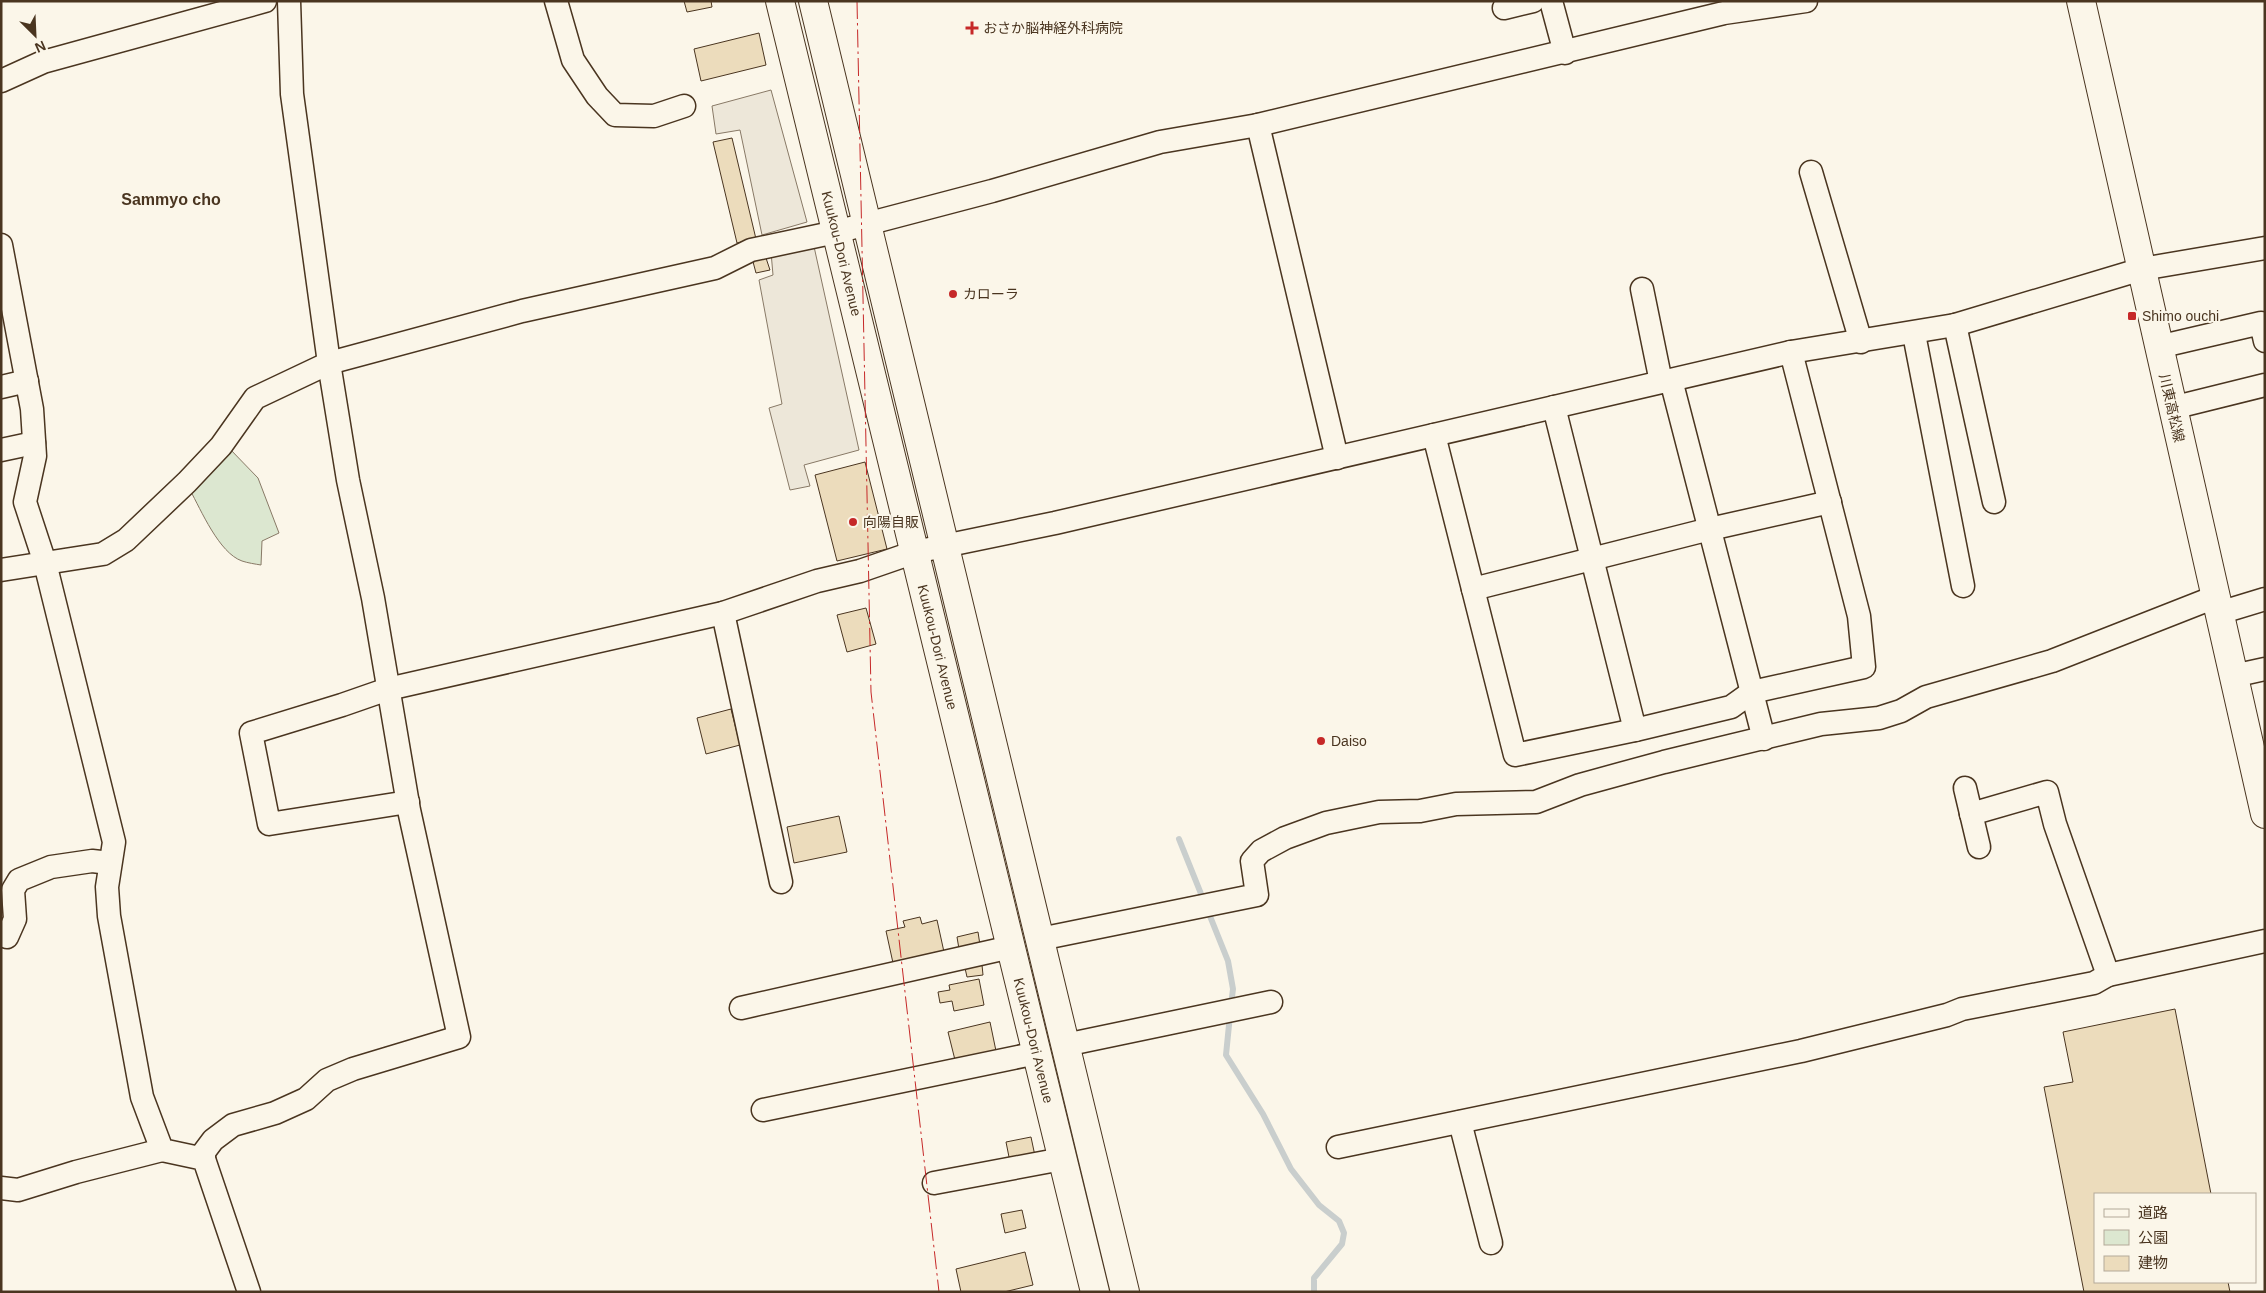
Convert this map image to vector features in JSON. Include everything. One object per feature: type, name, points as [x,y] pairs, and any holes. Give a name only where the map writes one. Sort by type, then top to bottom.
[{"type":"main road","name":"Kuukou-Dori Avenue","points":[[780,1],[1095,1292]]},
{"type":"main road","name":"Kuukou-Dori Avenue","points":[[813,1],[1125,1292]]},
{"type":"main road","name":"川東高松線","points":[[2081,1],[2233,676],[2260,767],[2265,814]]},
{"type":"street","points":[[1,81],[43,62],[265,1]]},
{"type":"street","points":[[249,1292],[204,1159],[204,1152],[213,1140],[233,1125],[275,1113],[306,1099],[327,1080],[353,1069],[459,1037],[408,802],[373,598],[348,480],[329,363],[292,94],[289,1]]},
{"type":"street","points":[[556,1],[573,60],[597,96],[615,115],[654,116],[684,106]]},
{"type":"street","points":[[1504,8],[1533,1]]},
{"type":"street","points":[[1551,1],[1564,53]]},
{"type":"street","points":[[1,570],[103,554],[126,540],[187,482],[220,446],[254,398],[329,363],[522,311],[715,268],[752,250],[836,232],[1002,189],[1160,142],[1258,126],[1724,13],[1806,1]]},
{"type":"street","points":[[1258,126],[1337,458]]},
{"type":"street","points":[[1811,172],[1861,342]]},
{"type":"street","points":[[1,245],[32,409],[35,456],[25,502],[45,563],[114,842],[107,887],[109,916],[142,1097],[162,1150]]},
{"type":"street","points":[[408,802],[269,824],[251,733],[388,689],[723,613],[818,581],[860,571],[915,552],[1055,523],[1791,352],[1914,334],[1955,325],[2142,269],[2265,248]]},
{"type":"street","points":[[1642,289],[1666,381],[1710,529],[1764,738]]},
{"type":"street","points":[[2158,347],[2261,323],[2265,341]]},
{"type":"street","points":[[1955,325],[1994,502]]},
{"type":"street","points":[[1914,334],[1963,586]]},
{"type":"street","points":[[1434,435],[1515,755],[1635,730],[1731,707],[1752,692],[1864,667],[1859,616],[1791,352]]},
{"type":"street","points":[[1,387],[27,381]]},
{"type":"street","points":[[2172,408],[2265,385]]},
{"type":"street","points":[[1554,407],[1635,730]]},
{"type":"street","points":[[1,450],[34,443]]},
{"type":"street","points":[[1473,589],[1710,529],[1830,502]]},
{"type":"street","points":[[1040,939],[1257,895],[1252,861],[1261,851],[1285,838],[1326,823],[1379,812],[1420,811],[1456,804],[1536,802],[1580,785],[1664,762],[1821,724],[1879,718],[1901,711],[1926,698],[2052,662],[2217,605],[2265,599]]},
{"type":"street","points":[[723,613],[781,882]]},
{"type":"street","points":[[2233,676],[2265,669]]},
{"type":"street","points":[[1965,788],[1979,847]]},
{"type":"street","points":[[1971,814],[2047,792],[2054,824],[2108,976]]},
{"type":"street","points":[[7,937],[15,919],[13,890],[20,880],[51,867],[92,861],[110,863]]},
{"type":"street","points":[[1338,1147],[1801,1051],[1947,1015],[1962,1009],[2094,983],[2108,976],[2265,941]]},
{"type":"street","points":[[741,1008],[1011,946]]},
{"type":"street","points":[[1065,1046],[1271,1002]]},
{"type":"street","points":[[762,1110],[1037,1053]]},
{"type":"street","points":[[1460,1122],[1492,1243]]},
{"type":"street","points":[[1,1188],[18,1190],[76,1172],[162,1150],[204,1159]]},
{"type":"street","points":[[934,1184],[1062,1159]]},
{"type":"green space","points":[[228,447],[258,478],[279,533],[262,541],[261,565],[242,561],[226,549],[205,519],[190,490]]},
{"type":"shaded area","points":[[771,90],[807,222],[762,235],[740,130],[716,134],[712,106]]},
{"type":"shaded area","points":[[813,242],[859,450],[804,465],[810,486],[790,490],[769,408],[782,404],[759,280],[773,275],[771,252]]},
{"type":"building","points":[[684,1],[711,1],[712,7],[687,12]]},
{"type":"building","points":[[759,33],[766,65],[701,81],[694,49]]},
{"type":"building","points":[[732,138],[756,239],[737,243],[713,142]]},
{"type":"building","points":[[765,255],[770,270],[756,273],[752,258]]},
{"type":"building","points":[[865,462],[887,549],[837,561],[815,475]]},
{"type":"building","points":[[866,608],[876,644],[847,652],[837,615]]},
{"type":"building","points":[[731,709],[740,745],[706,754],[697,718]]},
{"type":"building","points":[[839,816],[847,852],[794,863],[787,827]]},
{"type":"building","points":[[920,917],[922,924],[937,920],[944,952],[893,963],[886,931],[905,927],[903,921]]},
{"type":"building","points":[[978,932],[980,945],[959,949],[957,937]]},
{"type":"building","points":[[982,965],[983,975],[967,977],[965,968]]},
{"type":"building","points":[[979,979],[984,1005],[954,1011],[952,1001],[940,1003],[938,992],[950,990],[949,985]]},
{"type":"building","points":[[2175,1009],[2211,1193],[2094,1193],[2094,1283],[2228,1283],[2230,1292],[2084,1292],[2044,1087],[2073,1082],[2063,1032]]},
{"type":"building","points":[[990,1022],[996,1051],[955,1060],[948,1032]]},
{"type":"building","points":[[1031,1137],[1035,1156],[1010,1162],[1006,1142]]},
{"type":"building","points":[[1022,1210],[1026,1228],[1005,1233],[1001,1214]]},
{"type":"building","points":[[1025,1252],[1033,1285],[1004,1292],[961,1292],[956,1269]]},
{"type":"waterway","points":[[1179,839],[1228,961],[1233,989],[1231,1005]]},
{"type":"waterway","points":[[1230,1015],[1226,1055],[1263,1114],[1291,1169],[1319,1205],[1339,1221],[1344,1233],[1342,1244],[1314,1278],[1314,1292]]},
{"type":"power","points":[[857,1],[871,692],[939,1292]]},
{"type":"place","name":"おさか脳神経外科病院","points":[[972,28]]},
{"type":"place","name":"カローラ","points":[[953,294]]},
{"type":"place","name":"Shimo ouchi","points":[[2132,316]]},
{"type":"place","name":"向陽自販","points":[[853,522]]},
{"type":"place","name":"Daiso","points":[[1321,741]]},
{"type":"district","name":"Sammyo cho","points":[[171,199]]}]
